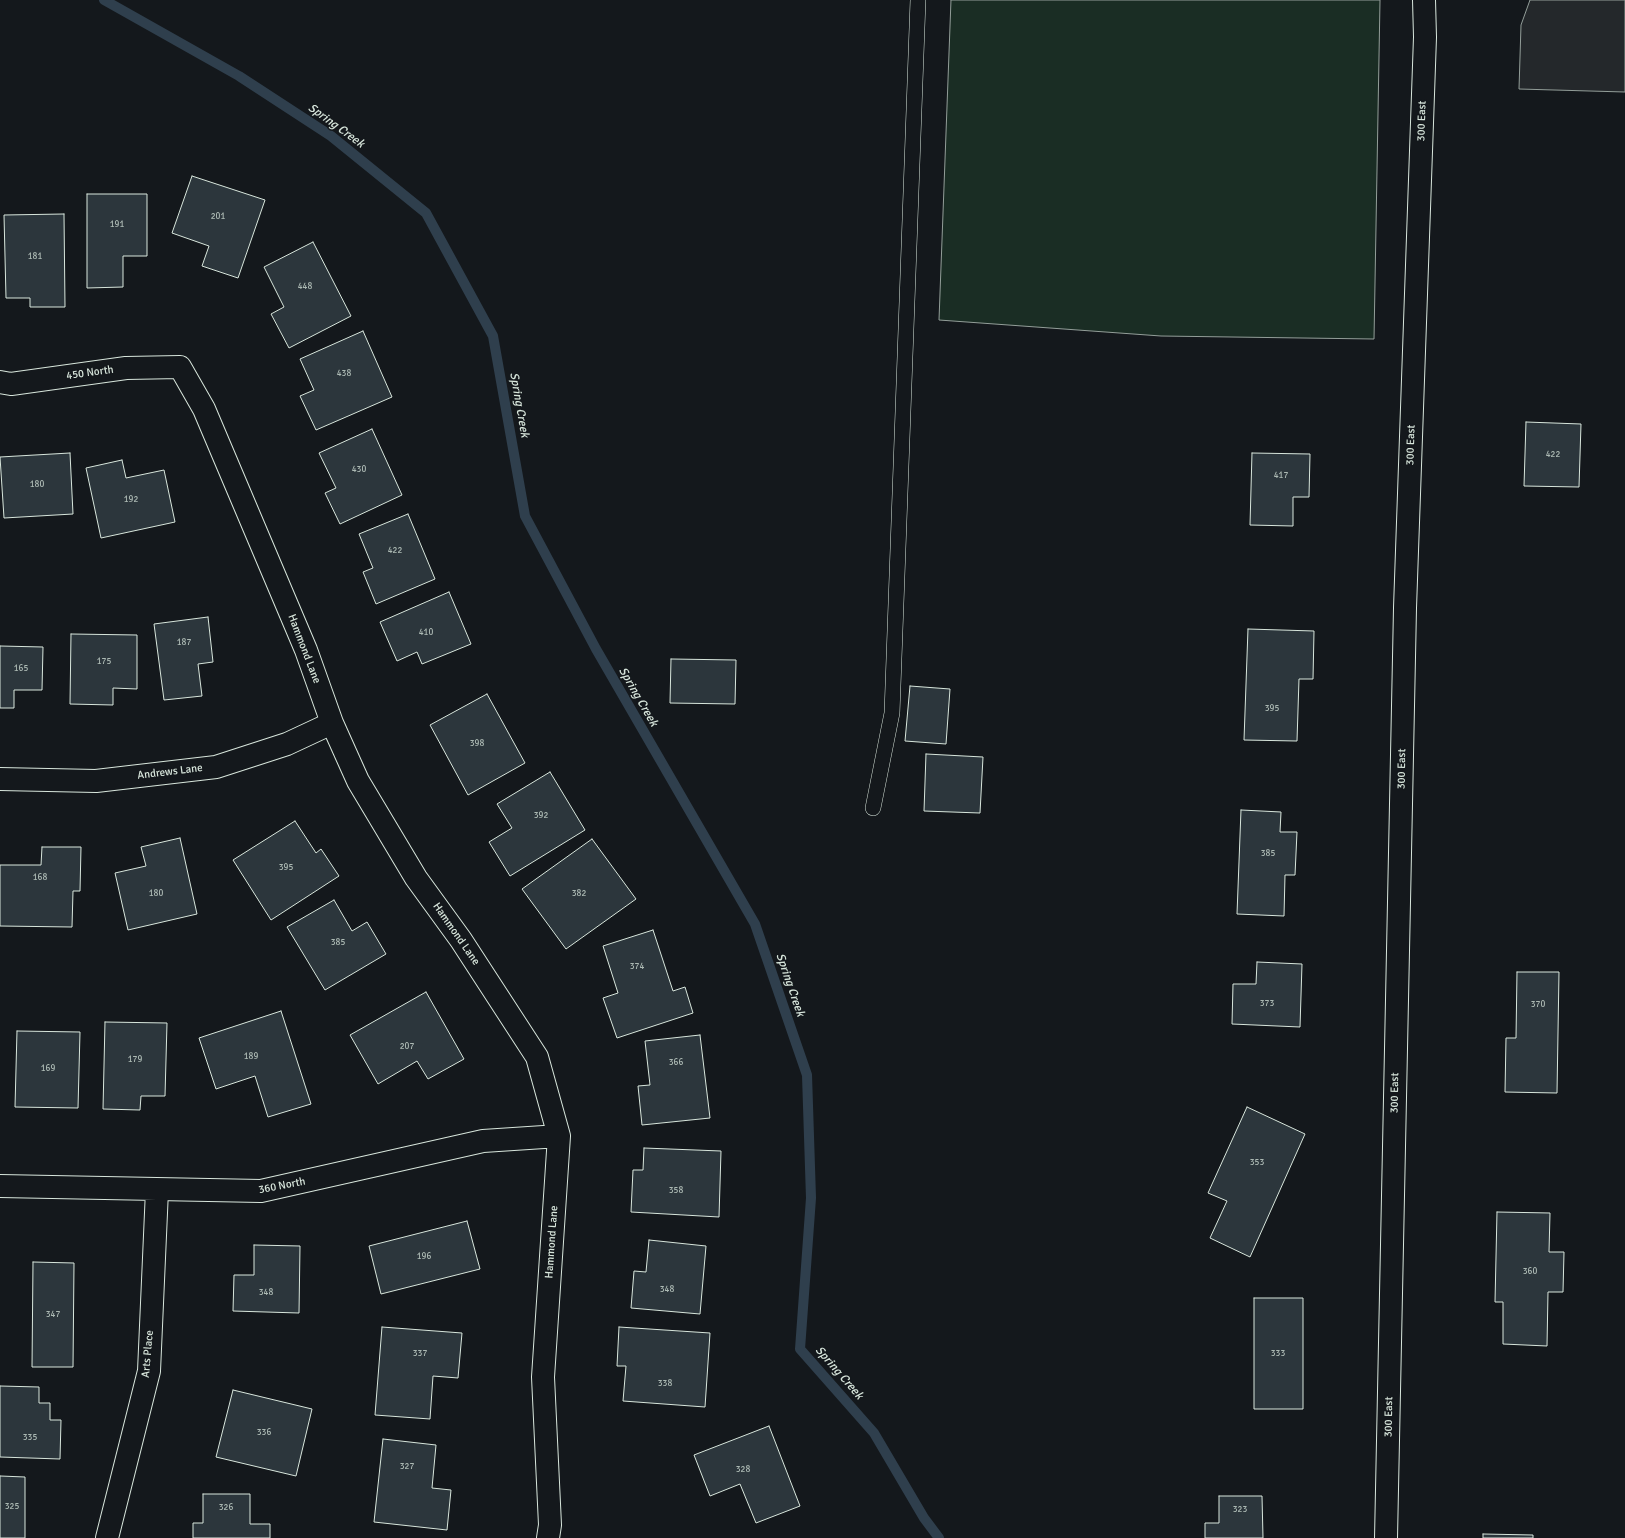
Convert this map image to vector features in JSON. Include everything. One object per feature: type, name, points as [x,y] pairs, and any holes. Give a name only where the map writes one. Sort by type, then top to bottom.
[{"type":"street","name":"300 East","points":[[1386,1538],[1405,608],[1422,108],[1424,0]]},
{"type":"street","name":"450 North","points":[[0,382],[11,384],[126,368],[180,366]]},
{"type":"street","name":"Hammond Lane","points":[[180,366],[204,409],[306,650],[332,723],[358,781],[416,878],[461,940],[537,1057],[559,1136],[543,1377],[550,1526],[548,1538]]},
{"type":"street","name":"Andrews Lane","points":[[0,779],[96,781],[216,767],[287,744],[332,723]]},
{"type":"street","name":"360 North","points":[[0,1186],[260,1191],[483,1141],[559,1136]]},
{"type":"street","name":"Arts Place","points":[[106,1538],[149,1371],[157,1190]]},
{"type":"lane","points":[[873,808],[892,713],[918,0]]},
{"type":"green space","points":[[951,0],[1380,0],[1374,339],[1161,336],[939,320]]},
{"type":"shaded area","points":[[1530,0],[1625,0],[1625,92],[1519,89],[1521,25]]},
{"type":"building","points":[[192,176],[265,200],[238,278],[202,266],[209,246],[172,233]]},
{"type":"building","points":[[87,194],[147,194],[147,256],[123,256],[123,287],[87,288]]},
{"type":"building","points":[[64,214],[65,307],[30,307],[30,298],[6,298],[4,215]]},
{"type":"building","points":[[313,242],[351,316],[289,348],[271,314],[284,307],[264,267]]},
{"type":"building","points":[[363,331],[392,397],[316,430],[300,396],[314,390],[300,359]]},
{"type":"building","points":[[1526,422],[1581,424],[1579,487],[1524,486]]},
{"type":"building","points":[[372,429],[402,495],[340,524],[325,493],[336,488],[319,453]]},
{"type":"building","points":[[70,453],[73,514],[4,518],[0,457]]},
{"type":"building","points":[[1252,453],[1310,454],[1309,497],[1293,497],[1293,526],[1250,525]]},
{"type":"building","points":[[122,460],[126,478],[164,470],[175,522],[101,538],[86,468]]},
{"type":"building","points":[[408,514],[435,579],[376,604],[363,572],[373,568],[359,534]]},
{"type":"building","points":[[449,592],[471,644],[422,664],[417,652],[397,661],[380,622]]},
{"type":"building","points":[[208,617],[213,662],[198,664],[202,696],[164,700],[154,624]]},
{"type":"building","points":[[1248,629],[1314,631],[1313,679],[1299,679],[1297,741],[1244,740]]},
{"type":"building","points":[[71,634],[137,635],[137,689],[113,688],[113,705],[70,704]]},
{"type":"building","points":[[0,646],[43,647],[42,690],[14,690],[14,708],[0,708]]},
{"type":"building","points":[[671,659],[736,660],[735,704],[670,703]]},
{"type":"building","points":[[910,686],[950,689],[946,744],[905,741]]},
{"type":"building","points":[[487,694],[525,763],[468,795],[430,725]]},
{"type":"building","points":[[926,754],[983,757],[980,813],[924,811]]},
{"type":"building","points":[[550,772],[585,830],[510,876],[489,842],[512,828],[497,804]]},
{"type":"building","points":[[1241,810],[1281,812],[1280,832],[1297,832],[1295,875],[1285,875],[1284,916],[1237,914]]},
{"type":"building","points":[[295,821],[316,853],[321,849],[339,876],[271,920],[233,860]]},
{"type":"building","points":[[180,838],[197,914],[128,930],[115,873],[146,866],[141,847]]},
{"type":"building","points":[[592,839],[636,899],[566,949],[522,889]]},
{"type":"building","points":[[42,847],[81,847],[80,891],[73,891],[72,927],[0,926],[0,865],[41,865]]},
{"type":"building","points":[[334,900],[352,931],[367,922],[386,954],[325,990],[287,927]]},
{"type":"building","points":[[653,930],[673,991],[685,987],[693,1013],[617,1038],[603,998],[618,993],[603,946]]},
{"type":"building","points":[[1257,962],[1302,964],[1300,1027],[1232,1024],[1233,984],[1256,984]]},
{"type":"building","points":[[1517,972],[1559,972],[1557,1093],[1505,1092],[1506,1038],[1516,1038]]},
{"type":"building","points":[[426,992],[464,1059],[428,1079],[417,1061],[378,1084],[350,1035]]},
{"type":"building","points":[[281,1011],[311,1104],[268,1117],[255,1076],[216,1089],[199,1038]]},
{"type":"building","points":[[105,1022],[167,1023],[165,1096],[141,1096],[140,1110],[103,1109]]},
{"type":"building","points":[[17,1031],[80,1032],[78,1108],[15,1107]]},
{"type":"building","points":[[700,1035],[710,1118],[642,1125],[638,1086],[650,1085],[645,1041]]},
{"type":"building","points":[[1247,1107],[1305,1134],[1250,1257],[1210,1238],[1227,1201],[1208,1193]]},
{"type":"building","points":[[644,1148],[721,1151],[719,1217],[631,1212],[633,1170],[643,1170]]},
{"type":"building","points":[[1497,1212],[1550,1213],[1549,1252],[1564,1252],[1563,1292],[1548,1292],[1547,1346],[1503,1344],[1503,1302],[1495,1302]]},
{"type":"building","points":[[467,1221],[480,1269],[381,1294],[369,1246]]},
{"type":"building","points":[[649,1240],[706,1246],[700,1314],[631,1308],[634,1271],[646,1272]]},
{"type":"building","points":[[254,1245],[300,1246],[299,1313],[233,1311],[234,1275],[254,1275]]},
{"type":"building","points":[[33,1262],[74,1263],[73,1367],[32,1367]]},
{"type":"building","points":[[1254,1298],[1303,1298],[1303,1409],[1254,1409]]},
{"type":"building","points":[[382,1327],[462,1333],[458,1378],[433,1376],[430,1419],[375,1415]]},
{"type":"building","points":[[619,1327],[710,1333],[705,1407],[623,1401],[626,1366],[617,1366]]},
{"type":"building","points":[[0,1386],[39,1387],[39,1403],[50,1403],[50,1420],[61,1420],[60,1459],[0,1457]]},
{"type":"building","points":[[233,1390],[312,1409],[296,1476],[216,1457]]},
{"type":"building","points":[[769,1426],[800,1506],[756,1523],[740,1484],[710,1496],[694,1455]]},
{"type":"building","points":[[383,1439],[436,1445],[432,1488],[451,1490],[447,1530],[374,1522]]},
{"type":"building","points":[[0,1476],[25,1477],[25,1538],[0,1538]]},
{"type":"building","points":[[203,1494],[250,1494],[250,1524],[270,1524],[270,1538],[193,1538],[193,1523],[203,1523]]},
{"type":"building","points":[[1219,1496],[1262,1496],[1263,1538],[1205,1538],[1205,1523],[1219,1523]]},
{"type":"building","points":[[1483,1534],[1533,1535],[1533,1538],[1483,1538]]},
{"type":"waterway","name":"Spring Creek","points":[[104,0],[239,76],[331,136],[426,213],[493,336],[525,516],[596,649],[755,924],[807,1075],[811,1198],[800,1349],[874,1433],[924,1518],[939,1538]]}]
